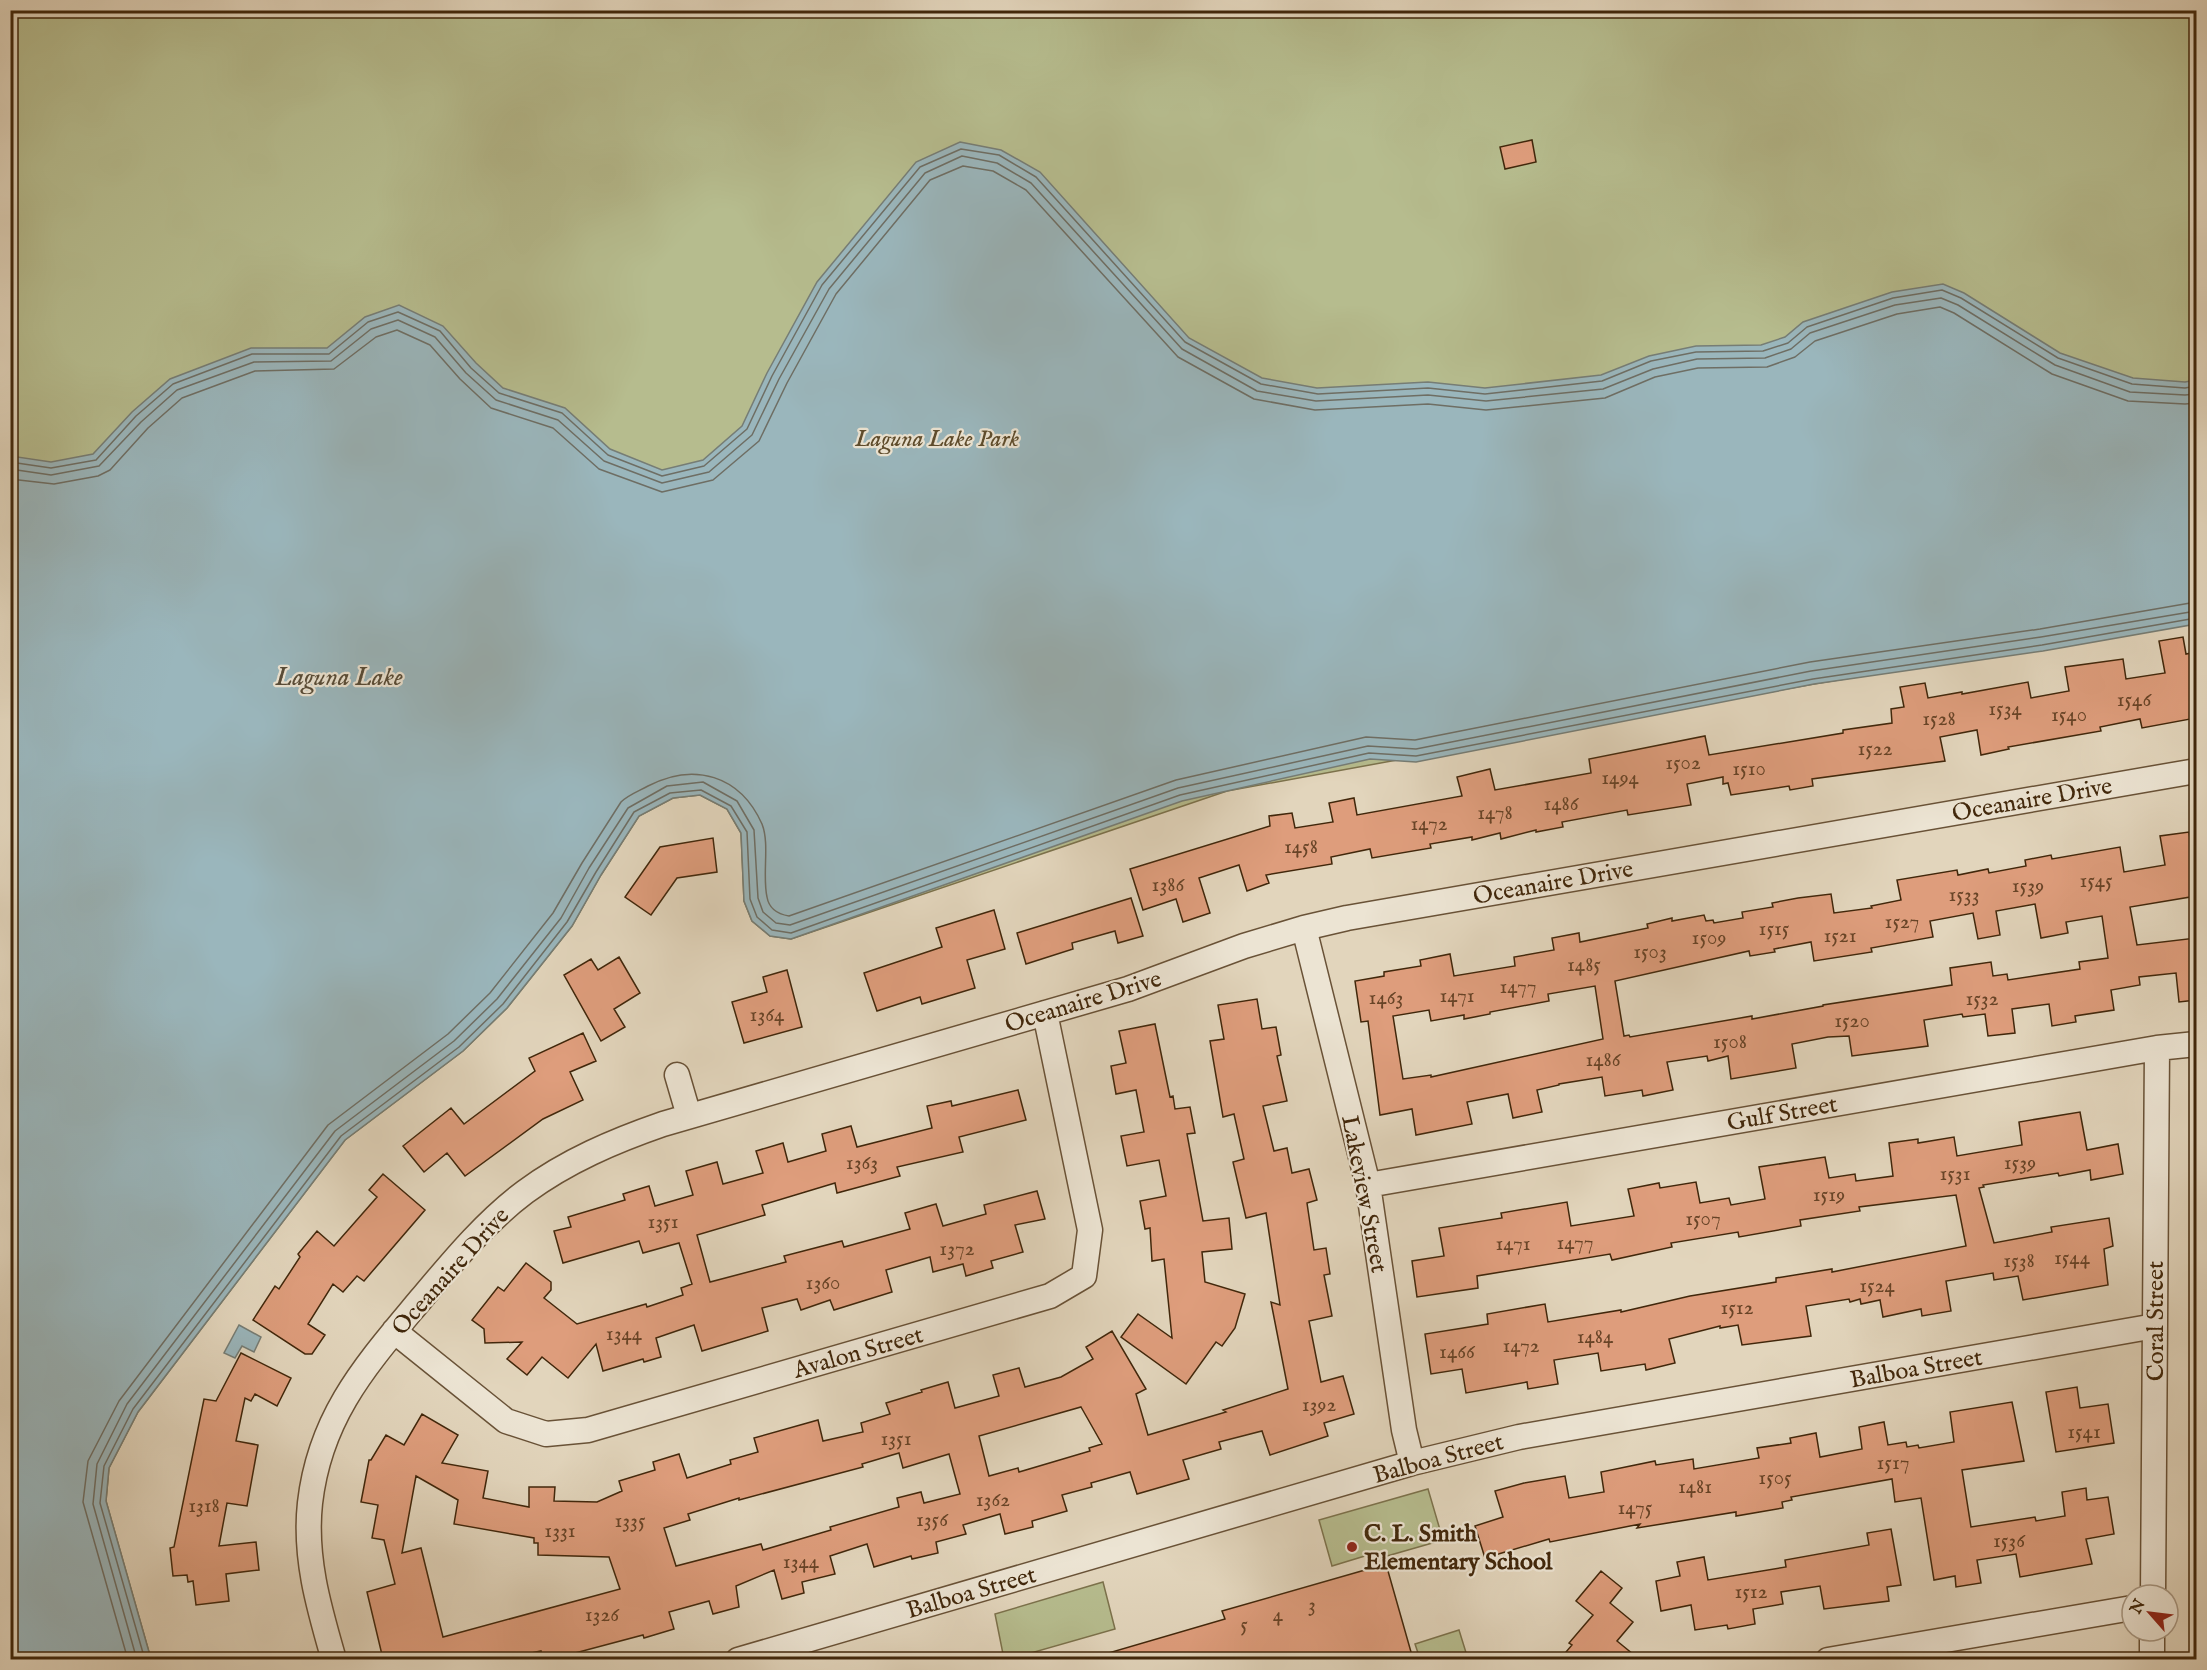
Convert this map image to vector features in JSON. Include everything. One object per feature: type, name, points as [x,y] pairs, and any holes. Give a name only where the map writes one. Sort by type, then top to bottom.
[{"type":"street","name":"Oceanaire Drive","points":[[334,1659],[317,1598],[310,1555],[309,1520],[314,1477],[330,1427],[341,1403],[360,1374],[394,1331],[486,1225],[525,1192],[568,1164],[615,1141],[689,1116],[1128,989],[1244,946],[1304,928],[1347,918],[2196,771]]},
{"type":"street","name":"Lakeview Street","points":[[1304,928],[1368,1185],[1404,1430],[1412,1463]]},
{"type":"street","name":"Avalon Street","points":[[394,1331],[506,1421],[546,1434],[588,1430],[1050,1296],[1084,1276],[1090,1230],[1045,1013]]},
{"type":"street","name":"Gulf Street","points":[[1368,1185],[2157,1048],[2196,1044]]},
{"type":"street","name":"Coral Street","points":[[2153,1583],[2157,1048]]},
{"type":"street","points":[[677,1075],[689,1116]]},
{"type":"street","name":"Balboa Street","points":[[738,1659],[1412,1463],[1519,1437],[2155,1326]]},
{"type":"street","points":[[1828,1659],[2120,1610]]},
{"type":"street","points":[[2152,1643],[2152,1659]]},
{"type":"green space","name":"Laguna Lake","points":[[11,11],[2196,11],[2196,622],[1814,684],[1227,791],[791,939],[770,936],[752,921],[744,901],[741,833],[727,809],[700,795],[673,798],[639,816],[572,926],[507,1008],[463,1051],[345,1140],[138,1412],[109,1468],[106,1501],[151,1659],[11,1660]]},
{"type":"green space","points":[[1428,1489],[1443,1540],[1380,1558],[1378,1552],[1332,1566],[1319,1520]]},
{"type":"green space","points":[[1103,1582],[1115,1629],[1004,1659],[995,1614]]},
{"type":"green space","points":[[1459,1630],[1468,1659],[1420,1659],[1415,1644]]},
{"type":"water","name":"Laguna Lake","points":[[960,142],[1001,150],[1040,172],[1189,338],[1262,378],[1317,388],[1428,382],[1485,388],[1601,375],[1649,356],[1696,346],[1761,345],[1785,337],[1803,322],[1892,292],[1943,284],[1964,293],[2060,353],[2133,378],[2185,382],[2196,380],[2196,624],[2043,651],[1814,684],[1416,762],[1370,759],[1182,801],[791,939],[770,936],[752,921],[744,901],[741,833],[727,809],[700,795],[673,798],[639,816],[572,926],[507,1008],[463,1051],[345,1140],[138,1412],[109,1468],[106,1501],[151,1659],[11,1659],[11,456],[51,462],[93,454],[132,412],[170,379],[251,348],[327,348],[365,317],[399,305],[443,326],[476,363],[503,388],[565,408],[610,449],[662,470],[703,460],[742,426],[767,373],[817,282],[916,162]]},
{"type":"water","points":[[239,1325],[261,1337],[254,1352],[242,1346],[235,1358],[224,1353]]},
{"type":"building","points":[[1532,140],[1536,162],[1505,169],[1500,147]]},
{"type":"building","points":[[2183,637],[2186,654],[2196,652],[2196,718],[2142,728],[2140,719],[2100,727],[2101,731],[2008,747],[2009,749],[1981,755],[1977,730],[1940,737],[1945,761],[1812,779],[1813,786],[1790,790],[1789,786],[1731,795],[1728,783],[1723,784],[1723,777],[1687,784],[1691,805],[1628,815],[1627,810],[1562,822],[1563,827],[1536,832],[1536,830],[1501,839],[1500,833],[1472,840],[1472,837],[1430,844],[1431,848],[1372,858],[1370,849],[1331,857],[1332,864],[1266,875],[1269,883],[1247,891],[1239,865],[1199,878],[1210,913],[1183,922],[1176,899],[1143,910],[1130,869],[1270,826],[1269,816],[1292,813],[1295,828],[1333,822],[1329,803],[1354,798],[1357,815],[1462,796],[1457,777],[1490,769],[1495,790],[1591,773],[1589,759],[1705,736],[1709,755],[1892,723],[1891,709],[1904,707],[1900,687],[1925,683],[1928,698],[2028,682],[2031,698],[2069,691],[2065,667],[2123,659],[2126,679],[2165,673],[2159,641]]},
{"type":"building","points":[[2189,832],[2196,896],[2130,907],[2137,945],[2196,938],[2196,1000],[2179,1002],[2176,973],[2139,977],[2140,985],[2111,990],[2114,1010],[2075,1016],[2076,1022],[2052,1026],[2049,1004],[2012,1009],[2015,1033],[1988,1036],[1985,1014],[1963,1017],[1962,1014],[1924,1020],[1928,1046],[1852,1056],[1849,1036],[1828,1037],[1792,1044],[1796,1068],[1731,1079],[1728,1056],[1708,1061],[1707,1056],[1667,1062],[1673,1090],[1643,1096],[1642,1090],[1605,1096],[1602,1077],[1559,1084],[1537,1090],[1542,1112],[1513,1118],[1508,1094],[1467,1102],[1472,1124],[1416,1135],[1412,1109],[1380,1115],[1368,1021],[1361,1022],[1355,981],[1384,976],[1384,972],[1421,966],[1420,960],[1450,954],[1454,976],[1515,966],[1514,957],[1554,950],[1552,938],[1579,933],[1580,942],[1648,928],[1647,924],[1672,918],[1672,921],[1704,915],[1706,921],[1713,920],[1714,923],[1743,918],[1742,912],[1773,907],[1772,903],[1798,898],[1831,894],[1834,913],[1872,908],[1871,906],[1901,900],[1897,880],[1957,870],[1958,875],[1988,869],[1989,873],[2026,866],[2025,860],[2051,855],[2052,859],[2120,847],[2124,872],[2165,865],[2160,836]],"holes":[[[2035,904],[2041,938],[2068,933],[2066,922],[2102,916],[2108,958],[2079,962],[2080,969],[2008,980],[2007,974],[1993,976],[1991,962],[1950,968],[1952,985],[1823,1005],[1752,1019],[1752,1016],[1630,1037],[1629,1035],[1624,1036],[1615,981],[1749,951],[1750,956],[1811,942],[1814,961],[1872,952],[1871,948],[1933,937],[1930,921],[1973,913],[1978,939],[2000,935],[1996,911]],[[1595,986],[1603,1039],[1431,1077],[1431,1075],[1403,1079],[1393,1016],[1429,1010],[1431,1021],[1464,1015],[1464,1019],[1549,1001],[1548,994]]]},
{"type":"building","points":[[713,838],[717,872],[677,878],[651,915],[625,897],[660,847]]},
{"type":"building","points":[[1131,898],[1143,936],[1118,943],[1115,931],[1072,943],[1073,949],[1026,964],[1017,933]]},
{"type":"building","points":[[994,910],[1005,949],[967,960],[975,988],[922,1004],[920,997],[877,1011],[864,973],[942,947],[936,928]]},
{"type":"building","points":[[619,957],[640,993],[614,1009],[625,1027],[601,1041],[564,975],[591,959],[598,970]]},
{"type":"building","points":[[787,970],[802,1027],[744,1043],[732,1002],[767,992],[763,977]]},
{"type":"building","points":[[1257,999],[1262,1029],[1276,1027],[1281,1055],[1277,1056],[1287,1101],[1263,1106],[1274,1151],[1287,1148],[1292,1173],[1309,1169],[1317,1200],[1307,1203],[1314,1250],[1326,1248],[1330,1274],[1324,1275],[1332,1316],[1309,1321],[1321,1382],[1343,1376],[1354,1414],[1324,1423],[1328,1436],[1270,1455],[1262,1431],[1219,1442],[1221,1449],[1183,1460],[1189,1479],[1137,1494],[1130,1472],[1091,1483],[1092,1487],[1062,1495],[1067,1511],[1032,1521],[1033,1527],[1005,1534],[1000,1514],[963,1525],[966,1534],[936,1542],[938,1553],[912,1559],[911,1556],[874,1567],[867,1544],[830,1556],[835,1574],[802,1582],[804,1593],[782,1599],[774,1570],[736,1586],[739,1607],[713,1614],[709,1601],[669,1612],[674,1629],[575,1653],[577,1659],[543,1659],[541,1651],[504,1659],[383,1659],[367,1592],[395,1584],[384,1540],[372,1538],[378,1505],[361,1502],[369,1460],[386,1435],[404,1445],[422,1414],[458,1435],[442,1463],[488,1471],[483,1498],[529,1507],[529,1487],[555,1487],[554,1501],[597,1502],[622,1491],[619,1481],[655,1470],[653,1462],[679,1454],[687,1478],[731,1464],[730,1460],[758,1452],[754,1438],[818,1420],[823,1441],[863,1432],[861,1423],[890,1414],[886,1403],[948,1382],[955,1408],[999,1396],[993,1375],[1019,1368],[1025,1387],[1061,1377],[1093,1359],[1086,1347],[1112,1331],[1146,1389],[1136,1394],[1148,1435],[1226,1412],[1223,1410],[1288,1389],[1271,1302],[1280,1305],[1266,1213],[1246,1218],[1233,1162],[1244,1159],[1234,1114],[1223,1117],[1210,1041],[1224,1039],[1218,1005]],"holes":[[[1081,1407],[1102,1444],[1089,1448],[1090,1451],[1019,1472],[1018,1468],[989,1476],[979,1436]],[[899,1453],[903,1468],[949,1454],[960,1494],[924,1503],[921,1492],[897,1498],[899,1507],[830,1527],[831,1530],[763,1550],[761,1544],[676,1566],[664,1528],[690,1520],[688,1514],[739,1498],[739,1500],[863,1467],[862,1464]],[[416,1476],[458,1500],[454,1524],[534,1538],[534,1543],[538,1543],[538,1555],[609,1557],[620,1589],[443,1637],[421,1548],[402,1553]]]},
{"type":"building","points":[[1155,1024],[1170,1097],[1173,1096],[1175,1109],[1190,1107],[1195,1133],[1187,1134],[1203,1221],[1229,1218],[1232,1249],[1202,1252],[1205,1282],[1245,1294],[1235,1328],[1222,1346],[1216,1342],[1186,1384],[1121,1337],[1138,1314],[1172,1338],[1164,1259],[1152,1261],[1150,1228],[1145,1229],[1140,1201],[1166,1196],[1159,1160],[1127,1166],[1121,1136],[1144,1132],[1136,1090],[1116,1094],[1111,1066],[1126,1063],[1119,1031]]},
{"type":"building","points":[[583,1033],[596,1061],[570,1072],[583,1100],[543,1119],[465,1176],[447,1153],[424,1172],[403,1146],[451,1108],[464,1124],[535,1071],[529,1058]]},
{"type":"building","points":[[1018,1090],[1026,1120],[959,1137],[963,1152],[897,1167],[900,1176],[837,1193],[835,1183],[762,1205],[765,1215],[697,1235],[710,1282],[786,1262],[784,1256],[842,1241],[844,1247],[910,1229],[905,1213],[936,1204],[943,1226],[986,1214],[984,1205],[1037,1191],[1045,1219],[1015,1225],[1023,1252],[991,1261],[993,1268],[966,1276],[963,1264],[933,1272],[930,1257],[886,1270],[892,1292],[834,1310],[830,1300],[801,1310],[797,1299],[762,1308],[768,1331],[702,1351],[694,1325],[656,1338],[661,1357],[644,1362],[643,1359],[603,1371],[596,1344],[568,1378],[542,1357],[527,1375],[507,1359],[522,1342],[485,1343],[484,1329],[472,1320],[498,1287],[504,1291],[526,1263],[551,1282],[551,1290],[544,1298],[577,1324],[646,1304],[647,1307],[683,1295],[681,1288],[692,1284],[679,1243],[643,1253],[639,1241],[563,1263],[554,1231],[571,1227],[568,1217],[625,1200],[623,1194],[649,1186],[655,1206],[693,1195],[686,1171],[717,1162],[723,1184],[763,1173],[756,1151],[783,1143],[788,1162],[826,1151],[822,1134],[851,1126],[857,1147],[932,1128],[927,1106],[951,1101],[952,1106]]},
{"type":"building","points":[[2080,1112],[2087,1150],[2118,1144],[2123,1174],[2091,1180],[2090,1170],[2059,1176],[2058,1173],[1983,1185],[1984,1187],[1979,1188],[1994,1243],[2052,1232],[2051,1227],[2109,1218],[2113,1246],[2104,1249],[2108,1285],[2023,1300],[2018,1276],[1994,1280],[1993,1273],[1946,1281],[1951,1311],[1922,1316],[1921,1309],[1883,1317],[1880,1300],[1861,1304],[1860,1299],[1806,1306],[1811,1336],[1742,1345],[1738,1325],[1720,1328],[1720,1326],[1669,1339],[1675,1363],[1646,1370],[1645,1364],[1601,1371],[1598,1353],[1554,1360],[1558,1384],[1528,1389],[1527,1382],[1466,1393],[1462,1369],[1431,1374],[1425,1334],[1488,1324],[1487,1314],[1545,1304],[1548,1322],[1621,1310],[1621,1312],[1690,1296],[1776,1282],[1776,1278],[1832,1269],[1832,1272],[1966,1246],[1956,1195],[1859,1207],[1860,1211],[1800,1220],[1801,1226],[1739,1237],[1738,1232],[1671,1243],[1672,1247],[1612,1260],[1610,1254],[1477,1276],[1478,1288],[1417,1297],[1412,1261],[1444,1256],[1439,1228],[1502,1218],[1501,1213],[1567,1202],[1571,1226],[1634,1216],[1628,1189],[1659,1183],[1660,1188],[1696,1182],[1700,1203],[1729,1198],[1731,1205],[1765,1199],[1759,1167],[1825,1157],[1829,1178],[1855,1174],[1856,1181],[1893,1176],[1889,1143],[1918,1139],[1918,1143],[1954,1137],[1957,1156],[2022,1145],[2019,1122]]},
{"type":"building","points":[[383,1174],[425,1210],[364,1281],[357,1276],[343,1292],[333,1284],[308,1324],[325,1335],[312,1354],[305,1354],[253,1320],[275,1286],[279,1289],[300,1257],[298,1254],[317,1231],[334,1246],[377,1197],[369,1190]]},
{"type":"building","points":[[241,1353],[291,1378],[277,1406],[255,1394],[251,1401],[245,1398],[236,1441],[258,1445],[247,1506],[227,1503],[219,1546],[256,1542],[259,1570],[226,1574],[229,1601],[196,1605],[193,1581],[188,1582],[187,1575],[173,1576],[170,1548],[174,1547],[204,1399],[216,1401]]},
{"type":"building","points":[[2077,1387],[2080,1408],[2108,1404],[2114,1443],[2056,1452],[2046,1392]]},
{"type":"building","points":[[2012,1402],[2024,1461],[1962,1470],[1971,1527],[2035,1517],[2036,1521],[2065,1516],[2062,1492],[2086,1488],[2087,1500],[2108,1497],[2114,1534],[2086,1539],[2092,1564],[2020,1577],[2016,1554],[1977,1560],[1981,1583],[1956,1587],[1955,1576],[1934,1580],[1921,1498],[1895,1502],[1892,1479],[1791,1497],[1792,1500],[1782,1502],[1783,1508],[1736,1516],[1736,1512],[1637,1528],[1640,1524],[1550,1542],[1549,1539],[1485,1558],[1475,1526],[1503,1517],[1495,1491],[1524,1483],[1565,1476],[1569,1498],[1604,1492],[1601,1472],[1655,1461],[1656,1465],[1693,1459],[1694,1469],[1759,1458],[1757,1448],[1791,1443],[1790,1438],[1816,1433],[1820,1457],[1862,1449],[1859,1427],[1884,1422],[1888,1445],[1906,1442],[1907,1447],[1918,1445],[1919,1448],[1954,1442],[1950,1412]]},
{"type":"building","points":[[1891,1529],[1901,1585],[1887,1587],[1889,1601],[1824,1609],[1820,1586],[1781,1592],[1783,1604],[1753,1609],[1755,1624],[1728,1629],[1727,1625],[1695,1630],[1691,1605],[1661,1611],[1656,1581],[1680,1576],[1677,1562],[1704,1557],[1708,1580],[1786,1567],[1785,1560],[1869,1545],[1867,1533]]},
{"type":"building","points":[[1386,1564],[1413,1659],[1105,1659],[1105,1654],[1225,1619],[1222,1611]]},
{"type":"building","points":[[1601,1571],[1622,1588],[1610,1603],[1633,1622],[1617,1641],[1639,1659],[1560,1659],[1572,1645],[1569,1643],[1593,1615],[1576,1601]]},
{"type":"place","name":"C. L. Smith Elementary School","points":[[1352,1547]]},
{"type":"park label","name":"Laguna Lake Park","points":[[937,438]]}]
